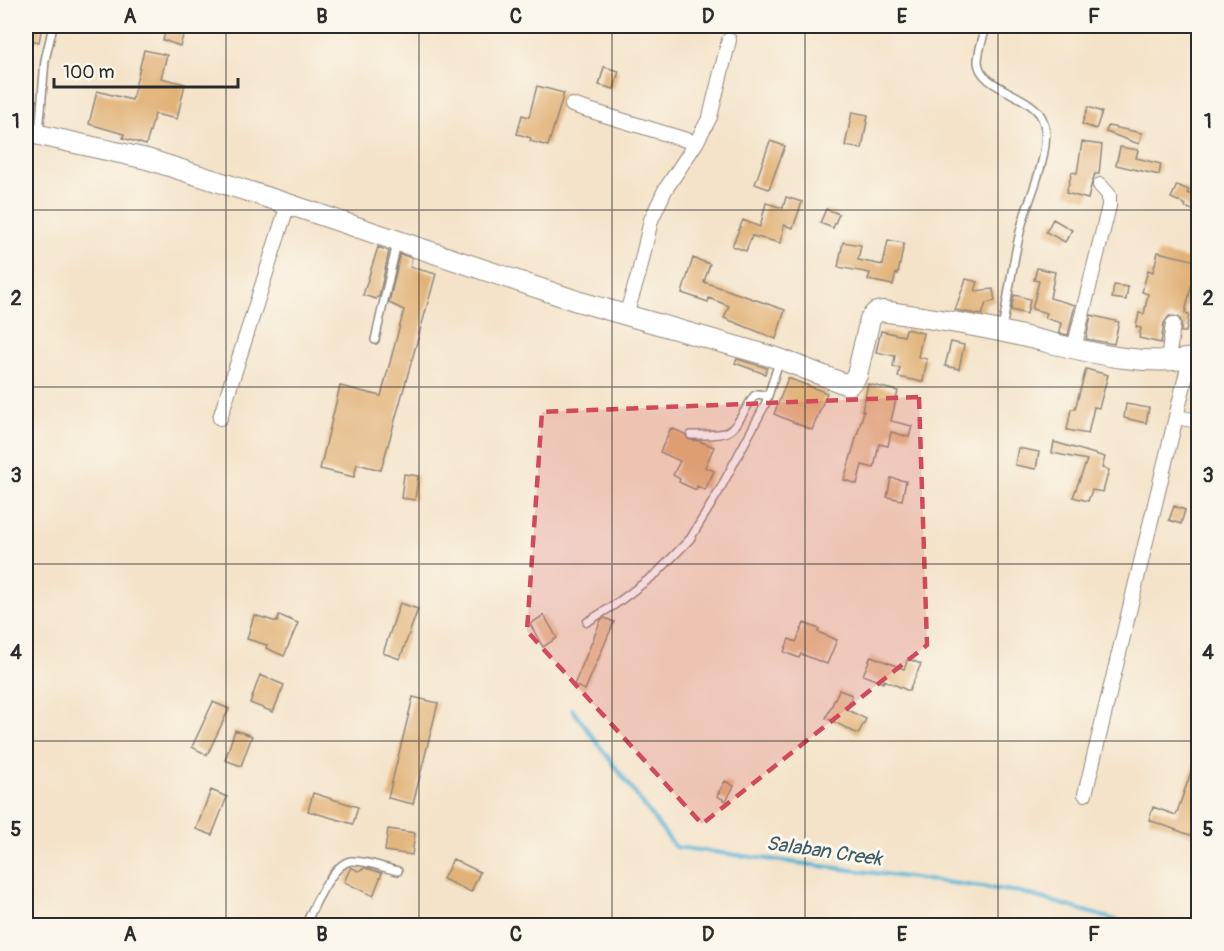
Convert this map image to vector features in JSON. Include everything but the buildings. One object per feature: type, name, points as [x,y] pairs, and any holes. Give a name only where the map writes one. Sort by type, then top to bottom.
[{"type":"street","points":[[626,315],[639,273],[651,220],[665,190],[710,117],[729,40]]},
{"type":"street","points":[[572,105],[696,143]]},
{"type":"street","points":[[32,133],[147,159],[398,240],[576,301],[780,359],[850,384],[857,375],[870,319],[876,312],[882,311],[1001,331],[1128,359],[1168,361],[1194,358],[1176,417],[1085,794]]},
{"type":"street","points":[[1074,348],[1109,206],[1109,195],[1100,185]]},
{"type":"street","points":[[220,418],[288,204]]},
{"type":"street","points":[[1168,361],[1173,324]]},
{"type":"street","points":[[1176,417],[1198,421]]},
{"type":"lane","points":[[32,133],[53,26]]},
{"type":"lane","points":[[986,26],[978,62],[982,72],[994,83],[1034,106],[1042,117],[1045,140],[1041,166],[1022,224],[1001,331]]},
{"type":"lane","points":[[375,340],[398,240]]},
{"type":"lane","points":[[587,622],[613,606],[657,573],[690,538],[765,405],[780,359]]},
{"type":"lane","points":[[691,435],[720,435],[732,430],[755,395],[768,396]]},
{"type":"lane","points":[[305,926],[328,882],[344,863],[353,861],[398,871]]},
{"type":"highlighted area","points":[[919,397],[927,645],[702,824],[527,631],[542,412]]},
{"type":"waterway","name":"Salaban Creek","points":[[572,709],[675,847],[1020,892],[1136,926]]}]
